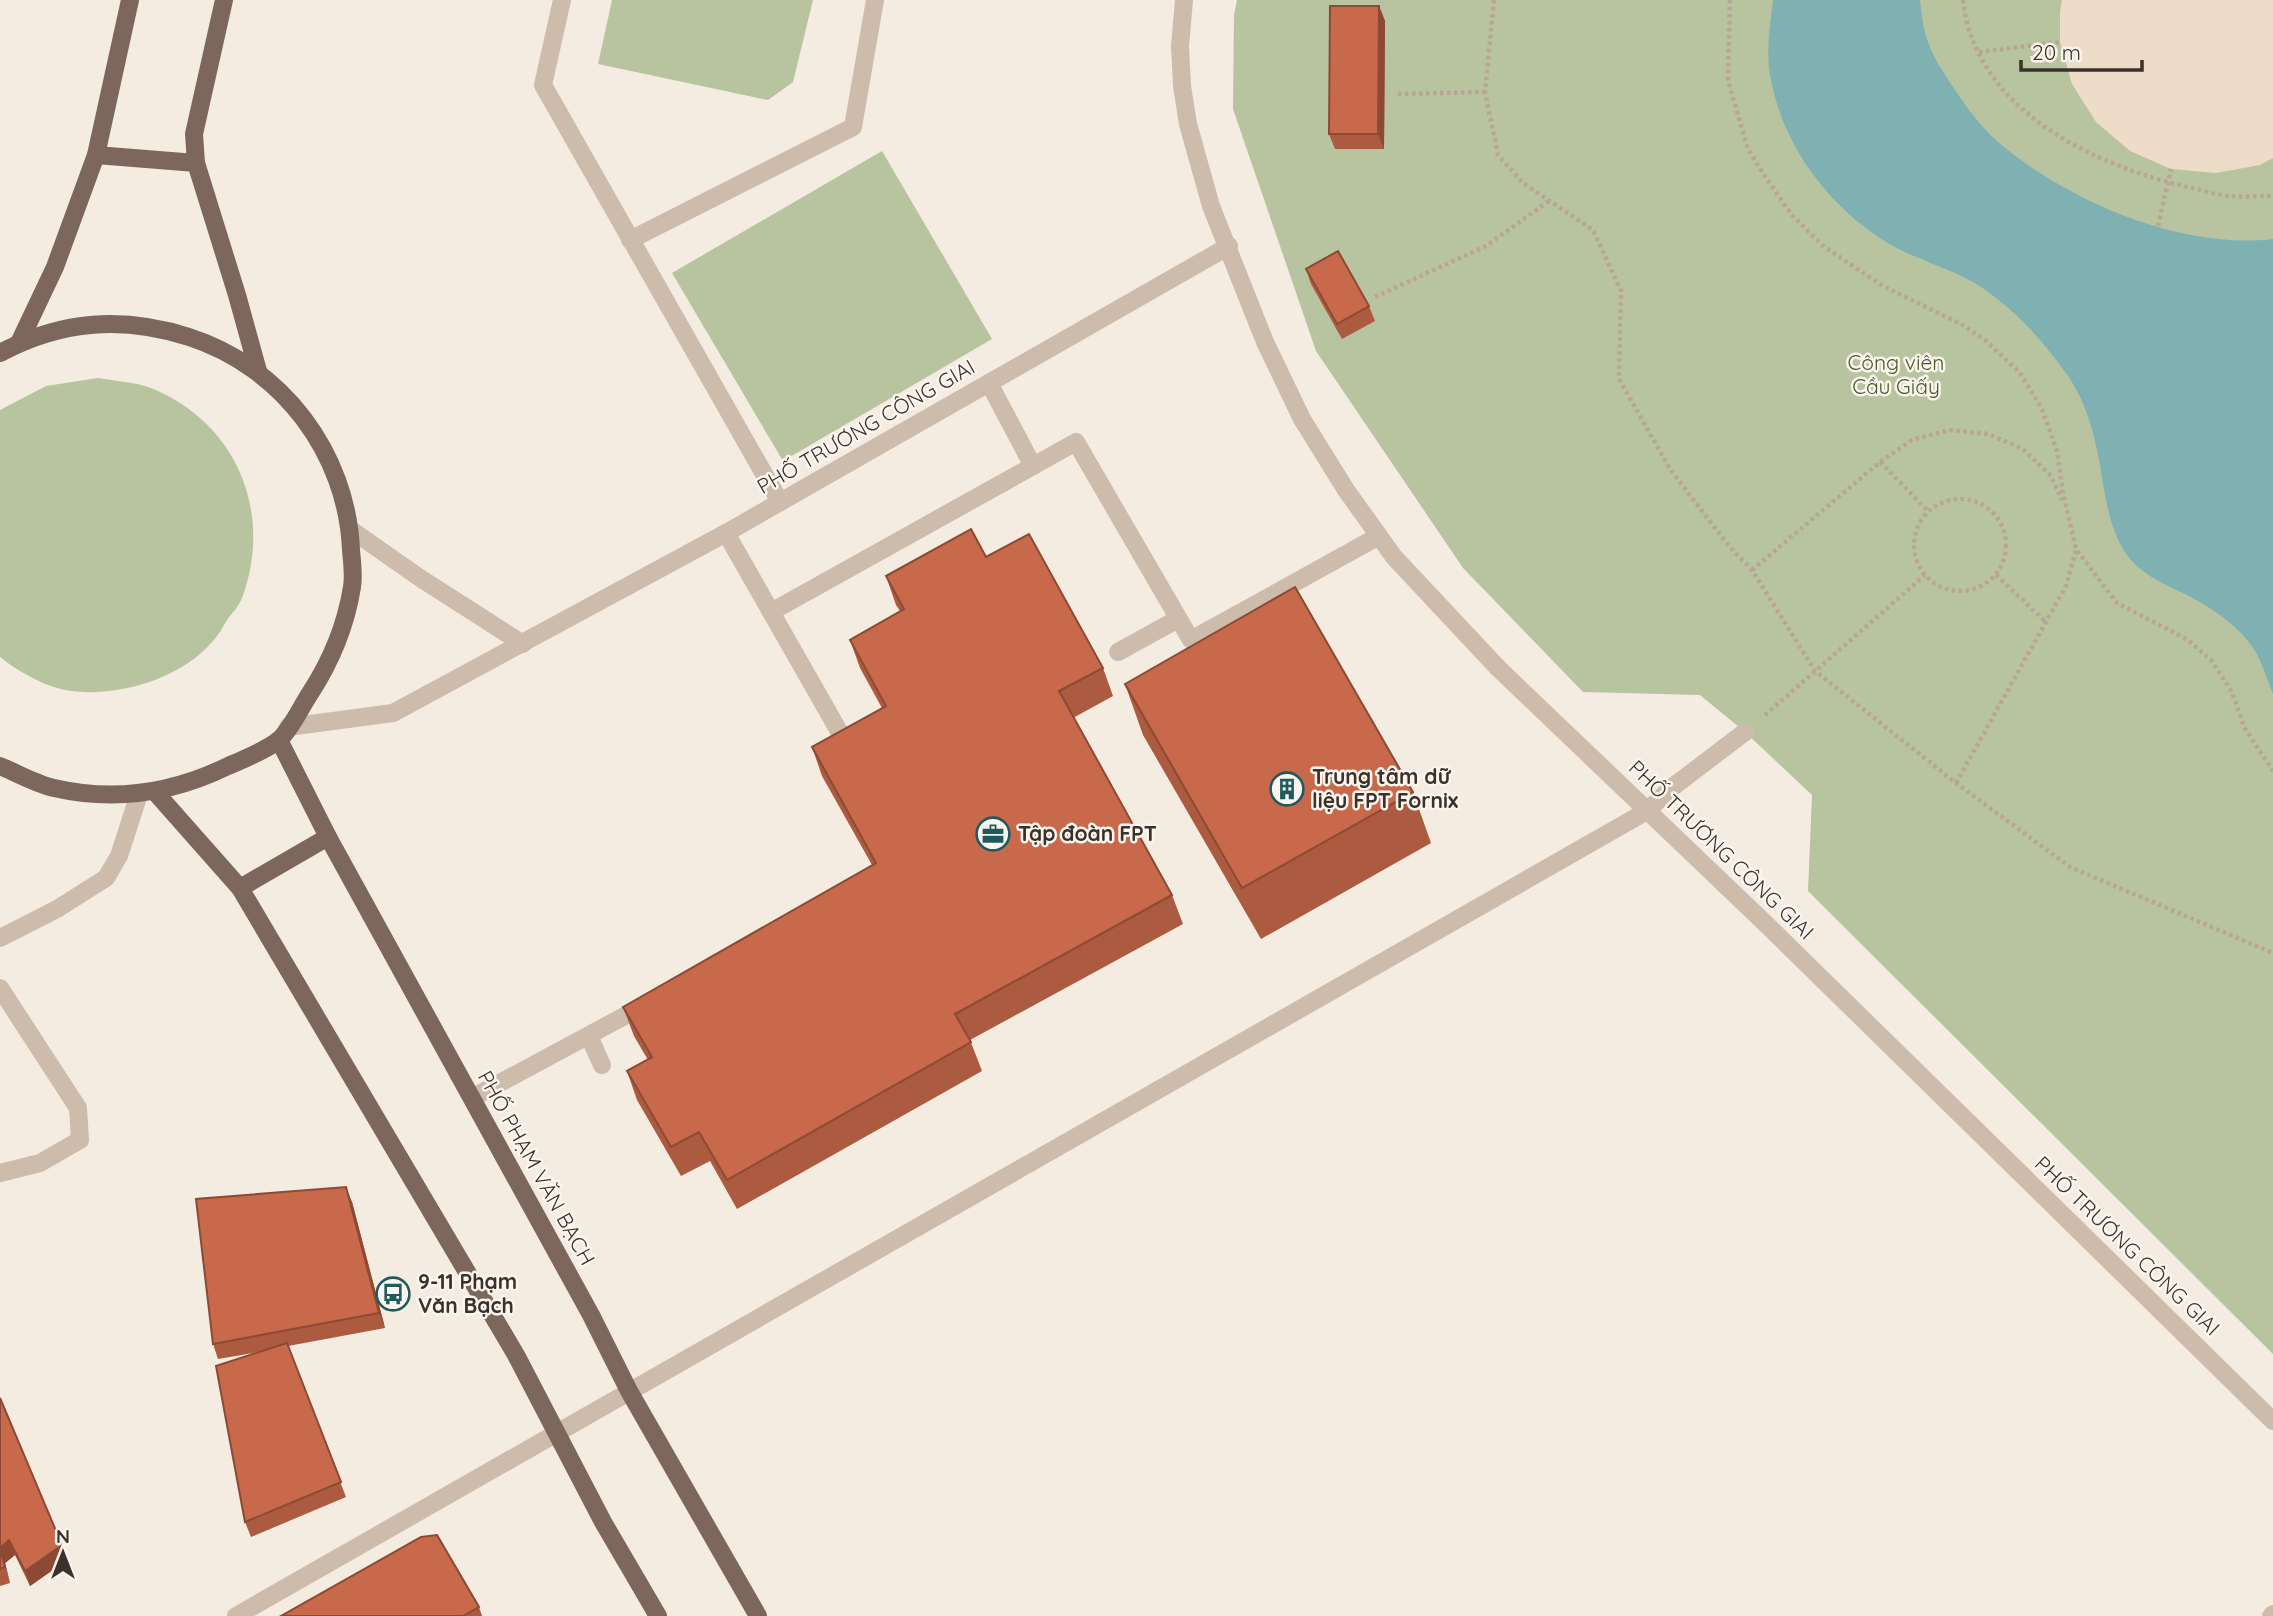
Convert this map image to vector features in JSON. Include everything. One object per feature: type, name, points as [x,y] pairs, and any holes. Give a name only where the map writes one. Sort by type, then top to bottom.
[{"type":"main road","points":[[19,343],[55,267],[96,155],[130,0]]},
{"type":"main road","points":[[224,0],[194,134],[196,163],[258,371]]},
{"type":"main road","points":[[96,155],[196,163]]},
{"type":"main road","points":[[0,353],[59,328],[105,324],[159,327],[211,344],[258,371],[293,403],[320,441],[340,484],[350,529],[353,585],[342,630],[320,679],[283,734],[198,781],[148,793],[108,796],[52,788],[0,766]]},
{"type":"main road","name":"PHỐ PHẠM VĂN BẠCH","points":[[283,734],[328,837],[591,1315],[629,1391],[758,1616]]},
{"type":"main road","points":[[148,793],[240,888],[509,1343],[603,1522],[657,1616]]},
{"type":"main road","points":[[240,888],[328,837]]},
{"type":"street","points":[[562,0],[543,85],[780,502]]},
{"type":"street","points":[[630,240],[853,127],[875,0]]},
{"type":"street","name":"PHỐ TRƯƠNG CÔNG GIAI","points":[[1184,0],[1180,46],[1182,86],[1188,124],[1211,206],[1265,342],[1302,418],[1346,490],[1394,557],[1498,668],[2273,1421]]},
{"type":"street","name":"PHỐ TRƯƠNG CÔNG GIAI","points":[[283,734],[393,713],[726,533],[1229,246]]},
{"type":"street","points":[[989,383],[1033,466]]},
{"type":"street","points":[[771,612],[1076,442],[1191,640],[1379,536]]},
{"type":"street","points":[[350,529],[523,644]]},
{"type":"street","points":[[726,533],[848,747]]},
{"type":"street","points":[[1118,652],[1178,619]]},
{"type":"street","points":[[236,1616],[1647,810],[1670,789],[1745,732]]},
{"type":"street","points":[[0,938],[57,909],[106,878],[148,793]]},
{"type":"street","points":[[0,988],[78,1108],[80,1140],[40,1163],[0,1173]]},
{"type":"street","points":[[472,1098],[661,996]]},
{"type":"street","points":[[589,1036],[602,1065]]},
{"type":"path","points":[[1494,0],[1485,92],[1497,155],[1523,183],[1593,230],[1621,291],[1619,379],[1670,469],[1728,545],[1752,570],[1815,671],[1956,783],[2070,867],[2273,953]]},
{"type":"path","points":[[1730,0],[1728,81],[1748,149],[1791,214],[1823,246],[1883,286],[1961,324],[1985,340],[2020,373],[2042,409],[2057,451],[2076,549],[2117,603],[2188,640],[2211,660],[2232,692],[2244,727],[2273,771]]},
{"type":"path","points":[[1963,0],[1965,19],[1979,52],[1996,81],[2030,116],[2062,139],[2113,165],[2168,182],[2229,196],[2273,196]]},
{"type":"path","points":[[1979,52],[2060,42]]},
{"type":"path","points":[[1398,94],[1485,92]]},
{"type":"path","points":[[2158,226],[2171,169]]},
{"type":"path","points":[[1375,297],[1486,246],[1549,201]]},
{"type":"path","points":[[1752,570],[1880,462],[1912,440],[1949,430],[1988,434],[2023,449],[2052,476],[2067,512]]},
{"type":"path","points":[[1880,462],[1929,512]]},
{"type":"path","points":[[1965,500],[1986,508],[1997,517],[2005,531],[2007,546],[1996,575],[1984,585],[1970,590],[1955,591],[1940,587],[1926,575],[1915,553],[1915,538],[1920,523],[1942,503],[1965,500]]},
{"type":"path","points":[[1956,783],[2066,586],[2076,549]]},
{"type":"path","points":[[1745,732],[1926,575]]},
{"type":"path","points":[[1996,575],[2045,621]]},
{"type":"green space","points":[[612,0],[813,0],[793,82],[768,100],[598,64]]},
{"type":"green space","name":"Công viên Cầu Giấy","points":[[1237,0],[2273,0],[2273,1354],[1808,891],[1812,795],[1745,732],[1700,695],[1583,692],[1463,568],[1316,351],[1233,109],[1234,15]]},
{"type":"green space","points":[[882,151],[992,339],[783,461],[672,273]]},
{"type":"green space","points":[[98,378],[151,388],[181,403],[206,423],[226,447],[240,474],[250,503],[253,534],[251,566],[241,601],[216,637],[199,655],[148,683],[109,691],[71,691],[24,674],[0,657],[0,410],[46,386]]},
{"type":"shaded area","points":[[2062,0],[2273,0],[2273,158],[2260,165],[2216,173],[2171,169],[2130,151],[2096,122],[2072,84],[2060,42]]},
{"type":"water","points":[[1773,0],[1920,0],[1927,39],[1947,78],[1985,129],[2026,164],[2091,202],[2164,229],[2201,237],[2273,239],[2273,694],[2257,654],[2236,628],[2208,607],[2144,572],[2123,549],[2105,496],[2091,424],[2074,385],[2050,351],[2019,318],[1984,289],[1904,252],[1870,231],[1849,214],[1812,174],[1785,126],[1770,74],[1768,56]]},
{"type":"building","points":[[1330,6],[1379,6],[1378,134],[1329,134]]},
{"type":"building","points":[[1338,251],[1369,306],[1337,324],[1306,269]]},
{"type":"building","name":"Tập đoàn FPT","points":[[971,529],[986,557],[1029,534],[1103,668],[1059,691],[1172,895],[955,1014],[971,1042],[727,1180],[699,1132],[671,1147],[627,1071],[652,1057],[623,1007],[876,863],[812,747],[886,706],[850,640],[904,609],[886,576]]},
{"type":"building","name":"Trung tâm dữ liệu FPT Fornix","points":[[1295,587],[1413,792],[1242,888],[1125,684]]},
{"type":"building","points":[[346,1187],[379,1313],[213,1344],[196,1199]]},
{"type":"building","points":[[287,1343],[341,1482],[245,1522],[216,1366]]},
{"type":"building","points":[[0,1398],[62,1545],[25,1571],[9,1540],[0,1548]]},
{"type":"building","points":[[437,1535],[479,1607],[463,1616],[281,1616],[421,1537]]},
{"type":"building","points":[[0,1548],[5,1567],[0,1569]]},
{"type":"place","name":"Trung tâm dữ liệu FPT Fornix","points":[[1287,789]]},
{"type":"place","name":"Tập đoàn FPT","points":[[993,834]]},
{"type":"place","name":"9-11 Phạm Văn Bạch","points":[[393,1294]]}]
